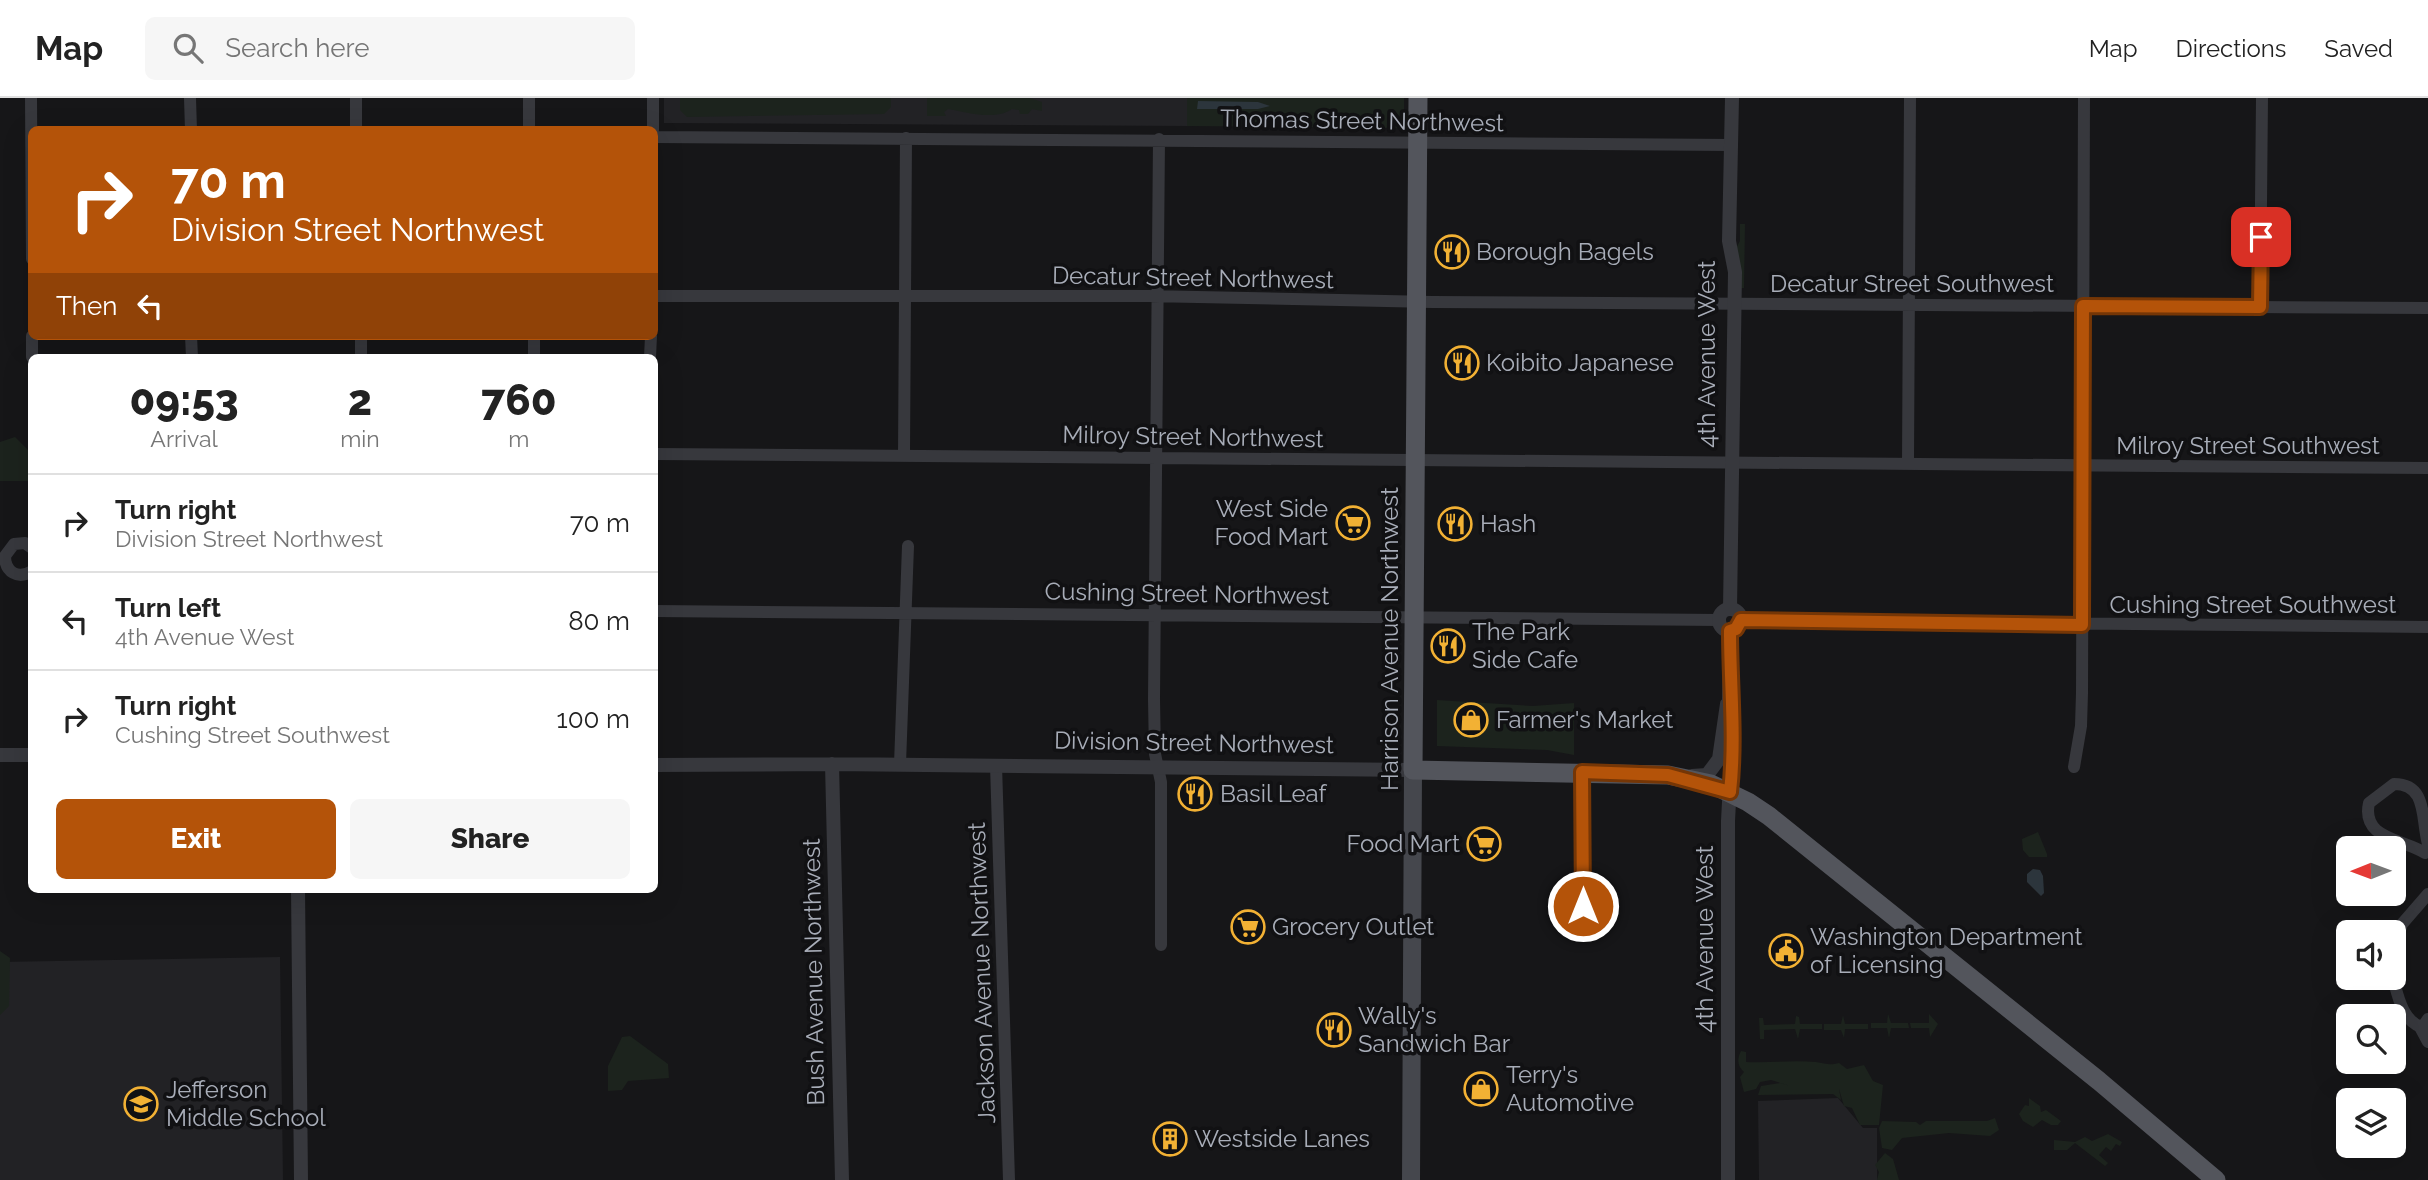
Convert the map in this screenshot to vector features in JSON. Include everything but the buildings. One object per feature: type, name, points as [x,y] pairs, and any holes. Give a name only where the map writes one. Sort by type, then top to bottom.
[{"type":"main road","name":"Harrison Avenue Northwest","points":[[1411,1180],[1418,98]]},
{"type":"main road","name":"Division Street Northwest","points":[[1413,771],[1648,773],[1676,776],[1730,792],[1769,816],[2099,1081],[2216,1180]]},
{"type":"street","points":[[31,98],[31,126]]},
{"type":"street","points":[[190,98],[191,126]]},
{"type":"street","points":[[356,98],[356,126]]},
{"type":"street","points":[[529,98],[529,126]]},
{"type":"street","points":[[653,98],[653,126]]},
{"type":"street","name":"4th Avenue West","points":[[1730,609],[1732,304],[1735,272],[1729,245],[1732,98]]},
{"type":"street","points":[[1908,462],[1910,98]]},
{"type":"street","points":[[2074,767],[2081,726],[2084,98]]},
{"type":"street","points":[[2260,307],[2262,98]]},
{"type":"street","name":"Thomas Street Northwest","points":[[658,137],[1732,145]]},
{"type":"street","points":[[904,456],[906,138]]},
{"type":"street","points":[[1159,139],[1154,754],[1161,782],[1161,945]]},
{"type":"street","name":"Decatur Street Northwest","points":[[658,296],[1158,296],[1417,302],[1732,304]]},
{"type":"street","name":"Decatur Street Southwest","points":[[1732,304],[2428,308]]},
{"type":"street","name":"Milroy Street Northwest","points":[[658,454],[1731,462]]},
{"type":"street","name":"Milroy Street Southwest","points":[[1731,462],[2428,468]]},
{"type":"street","points":[[28,546],[15,544],[6,551],[2,559],[6,567],[15,574],[28,573]]},
{"type":"street","points":[[900,764],[908,545]]},
{"type":"street","points":[[1730,609],[1739,613],[1741,620],[1736,629],[1730,631],[1721,626],[1719,620],[1721,614],[1730,609]]},
{"type":"street","name":"Cushing Street Northwest","points":[[658,611],[1719,620]]},
{"type":"street","name":"Cushing Street Southwest","points":[[1741,620],[2428,627]]},
{"type":"street","name":"4th Avenue West","points":[[1728,1180],[1730,792],[1733,725],[1729,699],[1730,631]]},
{"type":"street","name":"4th Avenue West","points":[[1676,776],[1707,775],[1715,769],[1729,699]]},
{"type":"street","points":[[0,755],[28,755]]},
{"type":"street","name":"Bush Avenue Northwest","points":[[832,764],[842,1180]]},
{"type":"street","name":"Division Street Northwest","points":[[658,765],[900,764],[1413,771]]},
{"type":"street","name":"Jackson Avenue Northwest","points":[[996,765],[1009,1180]]},
{"type":"street","points":[[1582,772],[1583,906]]},
{"type":"street","points":[[2394,784],[2414,789],[2420,797],[2427,850],[2376,832],[2369,824],[2370,803],[2394,784]]},
{"type":"street","points":[[298,893],[301,1180]]},
{"type":"street","points":[[2405,920],[2428,894]]},
{"type":"street","points":[[2397,990],[2410,1021],[2425,1023],[2421,1033],[2428,1042]]},
{"type":"shaded area","points":[[664,98],[1187,98],[1187,126],[664,123]]},
{"type":"shaded area","points":[[680,98],[891,98],[891,107],[884,114],[687,117],[680,110]]},
{"type":"shaded area","points":[[927,98],[1030,98],[1042,102],[1042,111],[1032,109],[1028,114],[1020,114],[1019,110],[1012,109],[1005,113],[989,115],[948,109],[944,112],[946,116],[927,116]]},
{"type":"shaded area","points":[[1187,98],[1404,98],[1404,123],[1398,128],[1187,126]]},
{"type":"shaded area","points":[[1198,101],[1258,102],[1270,106],[1258,109],[1197,109]]},
{"type":"shaded area","points":[[1740,224],[1745,224],[1744,288],[1740,288],[1736,248],[1740,241]]},
{"type":"shaded area","points":[[15,437],[28,450],[28,481],[0,481],[0,442]]},
{"type":"shaded area","points":[[1437,700],[1533,706],[1574,703],[1574,755],[1547,750],[1437,746]]},
{"type":"shaded area","points":[[2038,832],[2047,857],[2029,857],[2023,850],[2022,839]]},
{"type":"shaded area","points":[[2033,869],[2040,870],[2043,876],[2044,893],[2041,896],[2027,882],[2027,874]]},
{"type":"shaded area","points":[[0,951],[10,958],[9,1006],[0,1015]]},
{"type":"shaded area","name":"Jefferson Middle School","points":[[280,957],[283,1180],[0,1180],[0,962]]},
{"type":"shaded area","points":[[1888,1014],[1891,1023],[1908,1023],[1909,1028],[1891,1028],[1889,1038],[1887,1028],[1871,1028],[1871,1023],[1887,1023]]},
{"type":"shaded area","points":[[1929,1014],[1938,1024],[1930,1037],[1929,1028],[1911,1028],[1910,1023],[1929,1023]]},
{"type":"shaded area","points":[[1843,1015],[1845,1024],[1868,1024],[1868,1029],[1845,1029],[1844,1038],[1841,1030],[1824,1030],[1824,1024],[1841,1024]]},
{"type":"shaded area","points":[[1796,1016],[1799,1017],[1800,1024],[1822,1024],[1822,1029],[1800,1029],[1798,1039],[1795,1029],[1764,1030],[1764,1039],[1760,1039],[1759,1018],[1763,1018],[1764,1025],[1795,1024]]},
{"type":"shaded area","points":[[630,1036],[668,1064],[669,1078],[628,1081],[622,1090],[608,1091],[608,1066],[622,1037]]},
{"type":"shaded area","points":[[1741,1051],[1746,1052],[1746,1062],[1839,1063],[1847,1069],[1864,1065],[1873,1081],[1883,1085],[1879,1125],[1860,1125],[1852,1108],[1844,1106],[1839,1089],[1841,1100],[1833,1094],[1758,1095],[1761,1086],[1780,1083],[1790,1086],[1771,1080],[1760,1082],[1756,1089],[1744,1092],[1740,1077],[1744,1072],[1738,1062]]},
{"type":"shaded area","points":[[1838,1098],[1863,1128],[1877,1128],[1877,1180],[1759,1180],[1758,1101]]},
{"type":"shaded area","points":[[2029,1098],[2040,1106],[2041,1112],[2046,1110],[2061,1121],[2058,1125],[2042,1120],[2033,1127],[2023,1121],[2019,1114],[2025,1105],[2029,1106]]},
{"type":"shaded area","points":[[1995,1118],[1999,1130],[1990,1136],[1949,1133],[1902,1138],[1892,1150],[1882,1148],[1879,1128],[1882,1121],[1916,1122],[1920,1125],[1926,1121],[1987,1121]]},
{"type":"shaded area","points":[[2108,1134],[2122,1142],[2120,1146],[2116,1144],[2111,1151],[2106,1147],[2099,1155],[2108,1163],[2105,1166],[2075,1143],[2067,1150],[2054,1150],[2054,1140],[2075,1142],[2085,1137],[2092,1141]]},
{"type":"shaded area","points":[[1885,1153],[1893,1159],[1899,1180],[1877,1180],[1879,1172],[1875,1165]]},
{"type":"place","name":"Borough Bagels","points":[[1452,252]]},
{"type":"place","name":"Koibito Japanese","points":[[1462,363]]},
{"type":"place","name":"West Side Food Mart","points":[[1353,523]]},
{"type":"place","name":"Hash","points":[[1455,524]]},
{"type":"place","name":"The Park Side Cafe","points":[[1448,646]]},
{"type":"place","name":"Farmer's Market","points":[[1471,720]]},
{"type":"place","name":"Basil Leaf","points":[[1195,794]]},
{"type":"place","name":"Food Mart","points":[[1484,844]]},
{"type":"place","name":"Grocery Outlet","points":[[1248,927]]},
{"type":"place","name":"Washington Department of Licensing","points":[[1786,951]]},
{"type":"place","name":"Wally's Sandwich Bar","points":[[1334,1030]]},
{"type":"place","name":"Terry's Automotive","points":[[1481,1089]]},
{"type":"place","name":"Jefferson Middle School","points":[[141,1104]]},
{"type":"place","name":"Westside Lanes","points":[[1170,1139]]},
{"type":"route","points":[[1583,906],[1582,772],[1668,775],[1711,784],[1730,792],[1733,768],[1733,725],[1729,699],[1730,631],[1736,629],[1741,620],[2082,625],[2083,306],[2260,307],[2261,237]]}]
